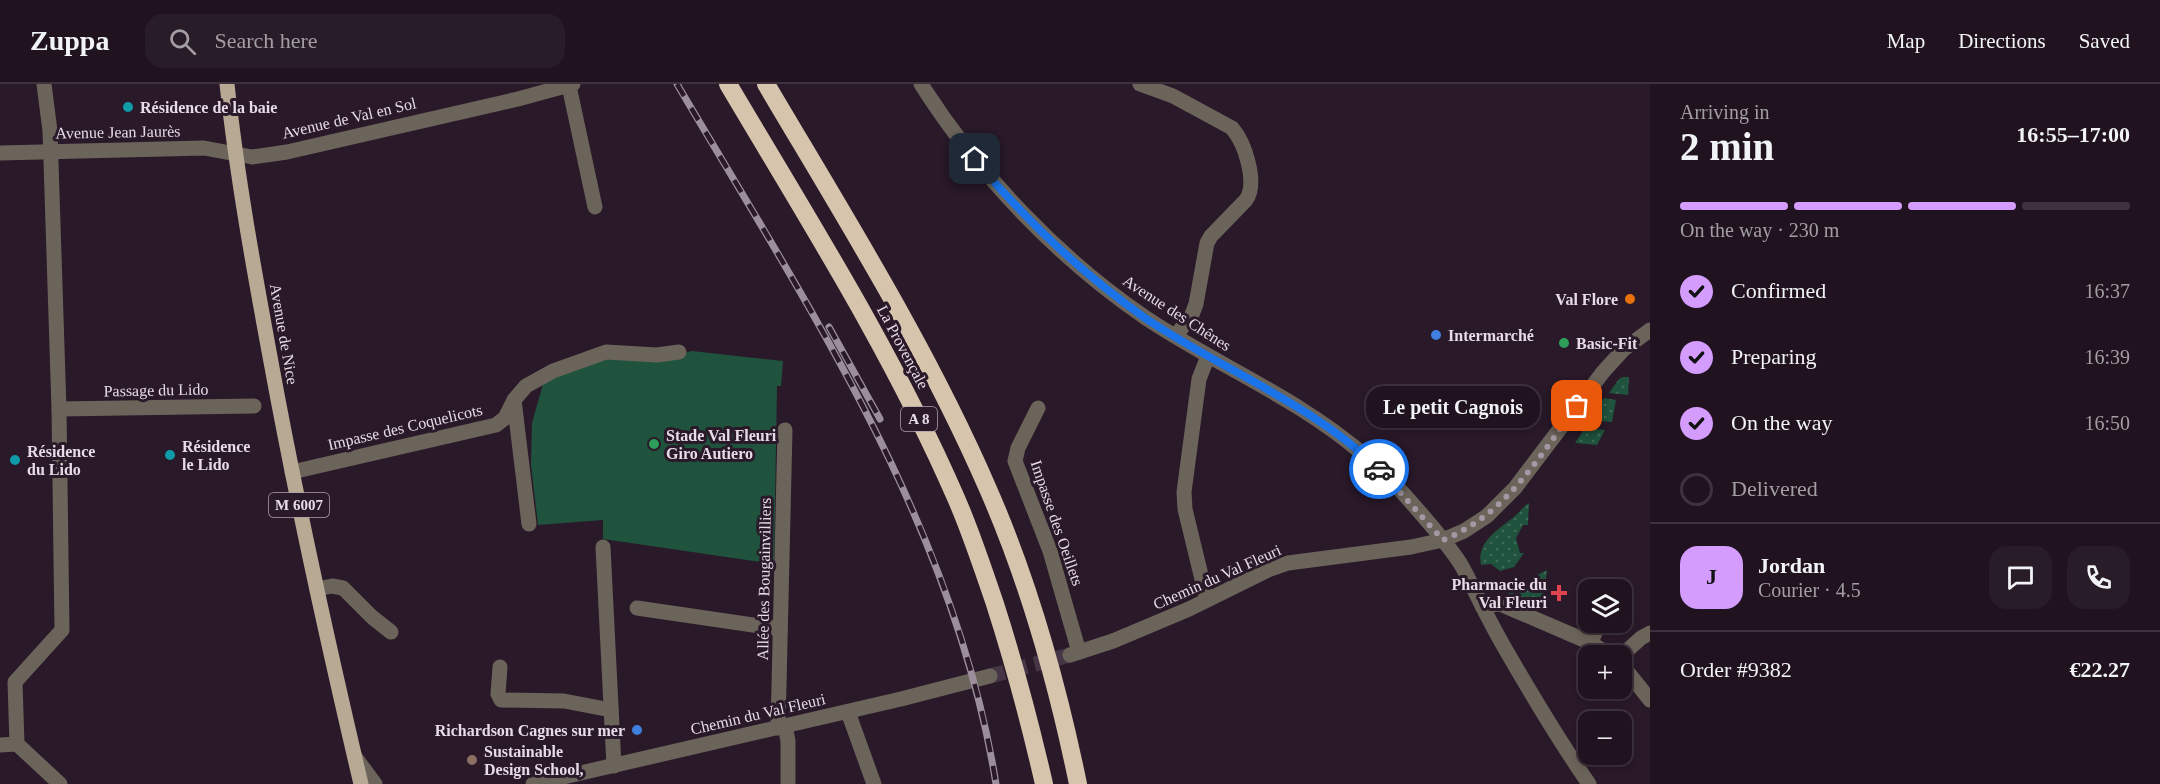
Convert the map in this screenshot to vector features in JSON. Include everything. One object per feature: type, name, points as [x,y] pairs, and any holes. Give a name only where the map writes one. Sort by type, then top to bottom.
[{"type":"highway","name":"La Provençale","points":[[728,84],[865,317],[930,439],[980,560],[1006,640],[1044,784]]},
{"type":"highway","name":"La Provençale","points":[[766,84],[931,372],[989,491],[1038,628],[1078,784]]},
{"type":"main road","name":"Avenue de Nice","points":[[227,84],[235,154],[251,252],[292,472],[361,784]]},
{"type":"street","points":[[44,84],[49,112],[51,151],[59,409],[62,630],[15,682],[17,744],[60,784]]},
{"type":"street","name":"Avenue des Chênes","points":[[921,84],[962,143],[1008,198],[1084,271],[1146,318],[1327,425],[1376,466],[1443,540],[1464,569],[1537,705],[1589,784]]},
{"type":"street","points":[[1140,84],[1173,96],[1232,128],[1249,165],[1252,185],[1246,200],[1207,243],[1196,304],[1191,317],[1175,336]]},
{"type":"street","points":[[571,85],[595,207]]},
{"type":"street","name":"Avenue de Val en Sol","points":[[235,154],[252,157],[311,147],[540,88],[571,85]]},
{"type":"street","name":"Avenue Jean Jaurès","points":[[0,153],[204,148],[235,154]]},
{"type":"street","name":"Chemin du Val Fleuri","points":[[1074,653],[1113,641],[1288,563],[1383,552],[1443,540],[1464,531],[1500,504],[1536,461],[1603,372],[1624,350],[1650,330]]},
{"type":"street","name":"Impasse des Coquelicots","points":[[292,472],[496,425],[505,418],[514,400],[526,386],[536,379],[606,352],[657,355],[679,352]]},
{"type":"street","points":[[1207,600],[1190,529],[1184,492],[1198,379],[1208,356]]},
{"type":"street","points":[[514,400],[529,524]]},
{"type":"street","name":"Passage du Lido","points":[[59,409],[254,406]]},
{"type":"street","name":"Impasse des Oeillets","points":[[1038,408],[1018,448],[1016,461],[1050,551],[1074,653]]},
{"type":"street","name":"Allée des Bougainvilliers","points":[[785,430],[780,629],[782,727],[788,741],[788,784]]},
{"type":"street","points":[[603,547],[614,766]]},
{"type":"street","points":[[317,589],[332,586],[344,588],[372,617],[391,632]]},
{"type":"street","points":[[1482,606],[1499,604],[1505,606],[1595,645]]},
{"type":"street","points":[[637,608],[780,629]]},
{"type":"street","points":[[1591,642],[1595,633]]},
{"type":"street","points":[[1632,646],[1650,633]]},
{"type":"street","points":[[500,667],[498,694],[501,700],[564,701],[611,710]]},
{"type":"street","name":"Chemin du Val Fleuri","points":[[533,784],[848,712],[990,676]]},
{"type":"street","points":[[1632,678],[1650,700]]},
{"type":"street","points":[[848,712],[874,784]]},
{"type":"street","points":[[0,745],[17,744]]},
{"type":"street","points":[[355,757],[375,784]]},
{"type":"green space","name":"Stade Val Fleuri Giro Autiero","points":[[692,351],[783,361],[781,386],[777,386],[774,564],[603,539],[603,520],[538,525],[531,465],[532,423],[545,377],[608,356],[663,358]]},
{"type":"green space","points":[[1629,377],[1628,395],[1609,393],[1619,379]]},
{"type":"green space","points":[[1604,398],[1616,400],[1612,422],[1589,420]]},
{"type":"green space","points":[[1585,428],[1605,430],[1597,445],[1575,443]]},
{"type":"green space","points":[[1529,503],[1528,525],[1523,525],[1516,538],[1520,553],[1524,553],[1514,567],[1500,571],[1491,564],[1481,565],[1482,549],[1490,536]]},
{"type":"green space","points":[[1547,570],[1541,610],[1488,583],[1506,589],[1525,590],[1535,576]]},
{"type":"tunnel","points":[[990,676],[1070,655]]},
{"type":"railway","points":[[677,84],[824,335],[870,420],[911,507],[947,597],[976,689],[996,784]]},
{"type":"railway","points":[[829,327],[880,419]]},
{"type":"way so far","points":[[1379,469],[1443,540],[1464,531],[1487,516],[1500,504],[1515,488],[1577,406]]},
{"type":"place","name":"Résidence de la baie","points":[[128,107]]},
{"type":"place","name":"Val Flore","points":[[1630,299]]},
{"type":"place","name":"Intermarché","points":[[1436,335]]},
{"type":"place","name":"Basic-Fit","points":[[1564,343]]},
{"type":"place","name":"Le petit Cagnois","points":[[1577,406]]},
{"type":"place","name":"Stade Val Fleuri Giro Autiero","points":[[654,444]]},
{"type":"place","name":"Résidence le Lido","points":[[170,455]]},
{"type":"place","name":"Résidence du Lido","points":[[15,460]]},
{"type":"place","name":"Pharmacie du Val Fleuri","points":[[1559,593]]},
{"type":"place","name":"Richardson Cagnes sur mer","points":[[637,730]]},
{"type":"place","name":"Sustainable Design School,","points":[[472,760]]},
{"type":"route","points":[[975,159],[1008,198],[1071,259],[1105,288],[1175,336],[1327,425],[1379,469]]}]
